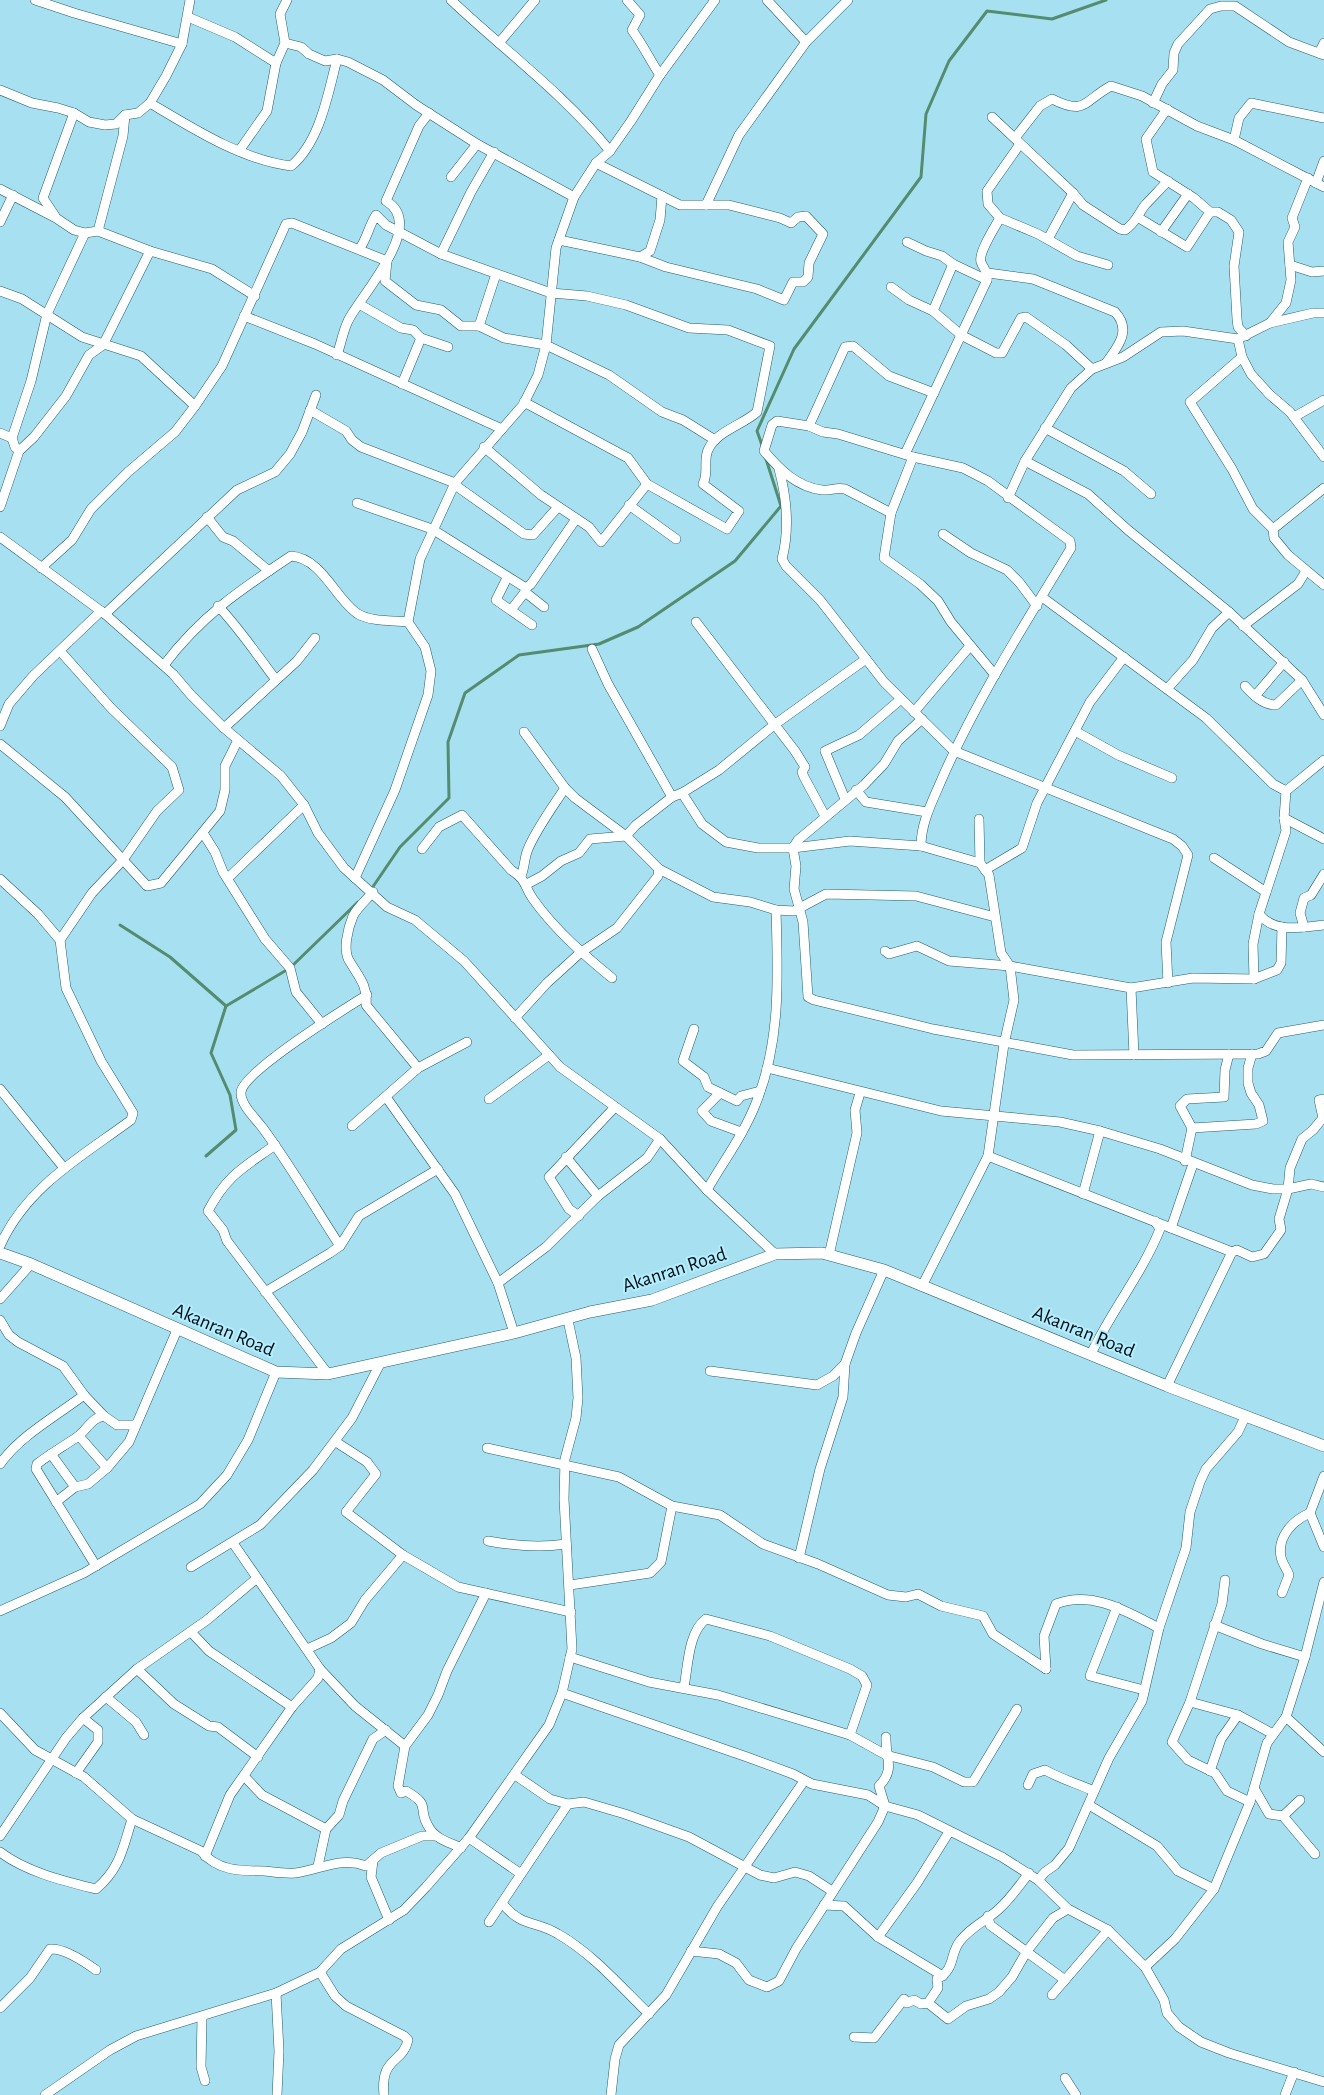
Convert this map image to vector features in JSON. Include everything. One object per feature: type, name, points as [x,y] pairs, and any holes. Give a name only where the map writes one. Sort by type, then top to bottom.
[{"type":"main road","name":"Akanran Road","points":[[0,1253],[31,1264],[177,1330],[276,1372],[328,1374],[514,1333],[568,1320],[590,1312],[652,1300],[775,1254],[812,1253],[829,1255],[884,1270],[1167,1386],[1324,1446]]},
{"type":"street","points":[[35,0],[74,14],[182,44]]},
{"type":"street","points":[[0,90],[32,103],[74,113],[89,122],[105,125],[116,124],[125,115],[138,113],[150,103],[182,44],[190,0]]},
{"type":"street","points":[[239,151],[267,111],[276,63],[285,43],[280,14],[287,0]]},
{"type":"street","points":[[451,0],[591,128],[610,151]]},
{"type":"street","points":[[499,43],[536,0]]},
{"type":"street","points":[[627,0],[640,15],[632,30],[660,75]]},
{"type":"street","points":[[767,0],[806,42]]},
{"type":"street","points":[[706,205],[739,135],[806,42],[848,0]]},
{"type":"street","points":[[355,878],[395,790],[428,695],[430,671],[425,648],[408,622],[420,559],[432,529],[455,484],[484,447],[524,402],[538,375],[546,345],[553,268],[559,240],[574,197],[596,163],[610,151],[711,1]]},
{"type":"street","points":[[1153,103],[1162,84],[1173,70],[1174,53],[1178,44],[1210,9],[1221,6],[1235,6],[1290,42],[1321,54],[1324,43]]},
{"type":"street","points":[[188,17],[235,37],[276,63]]},
{"type":"street","points":[[285,43],[301,47],[309,54],[325,61],[337,59],[348,62],[383,80],[477,144],[574,197]]},
{"type":"street","points":[[150,103],[201,133],[239,151],[291,166],[299,159],[315,131],[337,59]]},
{"type":"street","points":[[1108,265],[1077,256],[1048,239],[1000,218],[988,204],[987,191],[1040,106],[1052,99],[1074,108],[1082,107],[1096,94],[1110,86],[1142,96],[1197,126],[1234,140],[1316,183]]},
{"type":"street","points":[[1234,140],[1239,118],[1251,103],[1324,118]]},
{"type":"street","points":[[1167,108],[1146,139],[1153,172],[1188,194],[1210,212],[1218,212],[1230,220],[1239,232],[1234,266],[1238,328],[1242,337],[1242,357],[1251,374],[1294,417],[1324,457]]},
{"type":"street","points":[[56,218],[43,198],[74,113]]},
{"type":"street","points":[[337,355],[347,322],[382,273],[399,231],[397,212],[386,201],[419,126],[429,113]]},
{"type":"street","points":[[98,232],[123,136],[125,115]]},
{"type":"street","points":[[992,117],[1073,193],[1083,205],[1120,229],[1125,230],[1139,218],[1144,207],[1168,180]]},
{"type":"street","points":[[451,177],[477,144]]},
{"type":"street","points":[[441,254],[471,192],[494,152]]},
{"type":"street","points":[[1270,323],[1286,303],[1291,280],[1288,242],[1295,227],[1292,218],[1316,183],[1324,161]]},
{"type":"street","points":[[559,240],[640,257],[666,267],[757,289],[784,300],[793,282],[803,282],[808,278],[809,263],[823,234],[806,216],[798,218],[792,223],[780,218],[729,205],[680,205],[596,163]]},
{"type":"street","points":[[0,189],[56,218],[74,230],[85,233],[98,232],[150,251],[212,269],[255,296]]},
{"type":"street","points":[[1048,239],[1073,193]]},
{"type":"street","points":[[1161,232],[1188,194]]},
{"type":"street","points":[[0,222],[13,195]]},
{"type":"street","points":[[640,257],[650,251],[660,220],[662,196]]},
{"type":"street","points":[[1139,218],[1187,247],[1210,212]]},
{"type":"street","points":[[359,249],[362,246],[369,226],[376,216],[386,225],[441,254],[552,293],[588,296],[626,305],[689,328],[728,330],[770,346],[757,412],[715,440],[706,452],[707,476],[703,484],[739,511],[727,529],[647,484],[628,458],[524,402]]},
{"type":"street","points":[[988,276],[981,262],[981,255],[1000,218]]},
{"type":"street","points":[[41,568],[72,540],[91,509],[128,472],[175,432],[195,406],[222,366],[286,224],[292,223],[387,260]]},
{"type":"street","points":[[19,451],[15,447],[12,438],[31,381],[47,314],[85,233]]},
{"type":"street","points":[[907,242],[942,256],[953,264],[988,276],[1033,279],[1115,312],[1122,319],[1124,331],[1118,346],[1106,364]]},
{"type":"street","points":[[0,508],[19,451],[34,437],[66,396],[89,355],[103,345],[150,251]]},
{"type":"street","points":[[387,260],[386,282],[416,305],[441,310],[461,326],[479,326],[504,338],[546,345],[608,375],[662,412],[683,420],[715,440]]},
{"type":"street","points":[[933,311],[953,264]]},
{"type":"street","points":[[1290,265],[1312,272],[1324,271]]},
{"type":"street","points":[[479,326],[496,274]]},
{"type":"street","points":[[988,276],[934,393],[909,456],[891,513],[884,558],[920,584],[938,601],[970,646],[995,675]]},
{"type":"street","points":[[891,287],[909,300],[933,311],[961,335],[996,353],[1002,354],[1021,318],[1026,317],[1066,344],[1092,369]]},
{"type":"street","points":[[0,292],[22,299],[82,337],[141,356],[195,406]]},
{"type":"street","points":[[359,304],[401,328],[413,330],[420,338],[448,347]]},
{"type":"street","points":[[1008,498],[1025,462],[1071,388],[1092,369],[1123,357],[1161,332],[1242,337],[1270,323],[1313,313],[1324,313]]},
{"type":"street","points":[[244,316],[337,355],[502,429]]},
{"type":"street","points":[[402,384],[420,338]]},
{"type":"street","points":[[809,426],[845,347],[853,346],[889,376],[934,393]]},
{"type":"street","points":[[1242,357],[1190,402],[1232,469],[1253,509],[1273,529],[1274,538],[1306,571],[1324,585]]},
{"type":"street","points":[[0,726],[9,704],[33,676],[60,650],[237,490],[275,472],[290,454],[302,432],[316,395]]},
{"type":"street","points":[[1294,417],[1324,400]]},
{"type":"street","points":[[310,410],[346,430],[352,440],[361,447],[455,484],[524,534],[532,535],[558,507]]},
{"type":"street","points":[[891,513],[845,488],[820,490],[785,475],[764,451],[772,425],[777,421],[809,426],[823,432],[838,434],[909,456],[963,468],[988,481],[1008,498],[1070,541],[1071,548],[995,675],[954,751],[928,812],[921,846]]},
{"type":"street","points":[[1045,428],[1124,471],[1151,494]]},
{"type":"street","points":[[0,433],[12,438]]},
{"type":"street","points":[[484,447],[558,507],[588,528],[601,542],[647,484]]},
{"type":"street","points":[[1025,462],[1088,494],[1128,530],[1229,612],[1302,680],[1324,715]]},
{"type":"street","points":[[779,468],[786,497],[786,540],[782,559],[786,566],[820,600],[866,659],[901,699],[954,751],[1046,786],[1173,839],[1182,846],[1188,855],[1166,942],[1168,983]]},
{"type":"street","points":[[1273,529],[1324,488]]},
{"type":"street","points":[[358,503],[432,529],[525,590],[544,607]]},
{"type":"street","points":[[629,505],[676,539]]},
{"type":"street","points":[[207,517],[223,537],[233,541],[269,571]]},
{"type":"street","points":[[511,610],[576,519]]},
{"type":"street","points":[[943,534],[971,553],[1007,570],[1019,582],[1037,606]]},
{"type":"street","points":[[0,537],[103,613],[164,665],[224,728],[281,776],[304,805],[318,833],[344,868],[387,907],[415,920],[464,961],[560,1067],[660,1139],[706,1190],[775,1254]]},
{"type":"street","points":[[164,665],[185,637],[218,606],[291,556],[301,557],[335,588],[357,613],[367,618],[408,622]]},
{"type":"street","points":[[1243,626],[1298,584],[1306,571]]},
{"type":"street","points":[[507,578],[496,600],[532,625]]},
{"type":"street","points":[[1042,596],[1206,718],[1273,784],[1286,791]]},
{"type":"street","points":[[218,606],[247,638],[251,648],[276,680]]},
{"type":"street","points":[[1167,689],[1193,660],[1212,628],[1229,612]]},
{"type":"street","points":[[696,622],[805,767],[802,772],[804,778],[825,816]]},
{"type":"street","points":[[224,728],[297,661],[315,638]]},
{"type":"street","points":[[914,712],[970,646]]},
{"type":"street","points":[[592,649],[608,684],[672,797]]},
{"type":"street","points":[[60,650],[111,708],[172,767],[178,790],[157,811],[123,860],[92,893],[60,940]]},
{"type":"street","points":[[682,794],[702,824],[726,842],[758,848],[793,848],[850,842],[921,846],[983,867],[1022,848],[1037,803],[1090,702],[1124,657]]},
{"type":"street","points":[[527,884],[542,876],[561,861],[579,853],[590,839],[626,836],[636,825],[672,797],[682,794],[719,770],[774,725],[866,659]]},
{"type":"street","points":[[1255,696],[1284,662]]},
{"type":"street","points":[[1245,686],[1255,696],[1266,702],[1276,704],[1302,680]]},
{"type":"street","points":[[845,799],[826,751],[859,735],[901,699]]},
{"type":"street","points":[[922,719],[898,741],[884,764],[798,840],[793,848],[796,866],[794,889],[803,922],[808,997],[857,1011],[1004,1044],[1073,1055],[1252,1054],[1266,1051],[1278,1033],[1324,1025]]},
{"type":"street","points":[[1075,731],[1118,756],[1172,778]]},
{"type":"street","points":[[524,732],[565,788],[626,836],[659,869],[713,897],[750,902],[776,910],[794,911],[826,894],[916,896],[995,916]]},
{"type":"street","points":[[0,744],[65,797],[147,886],[161,883],[220,811],[225,790],[225,766],[238,740]]},
{"type":"street","points":[[1254,979],[1253,944],[1259,914],[1286,831],[1284,818],[1286,791],[1324,760]]},
{"type":"street","points":[[521,876],[530,845],[565,788]]},
{"type":"street","points":[[856,790],[866,802],[928,812]]},
{"type":"street","points":[[228,878],[304,805]]},
{"type":"street","points":[[422,849],[439,827],[462,815],[511,870],[521,876],[527,884],[532,898],[580,952],[612,978]]},
{"type":"street","points":[[1284,818],[1324,839]]},
{"type":"street","points":[[922,1286],[988,1156],[1004,1044],[1014,1000],[1010,966],[1001,953],[992,887],[983,867],[979,819]]},
{"type":"street","points":[[202,833],[265,939],[290,968],[296,992],[322,1024]]},
{"type":"street","points":[[1214,858],[1266,892]]},
{"type":"street","points":[[515,1018],[547,983],[580,952],[618,928],[628,918],[658,876],[659,869]]},
{"type":"street","points":[[1304,927],[1300,913],[1304,898],[1311,895],[1324,874]]},
{"type":"street","points":[[0,879],[38,914],[60,940],[66,988],[101,1061],[133,1113],[131,1120],[64,1168],[35,1192],[7,1229],[0,1246]]},
{"type":"street","points":[[370,890],[353,916],[346,941],[348,961],[361,975],[367,995],[366,1005],[418,1068]]},
{"type":"street","points":[[706,1190],[740,1132],[760,1091],[767,1068],[777,1020],[776,910]]},
{"type":"street","points":[[1259,914],[1264,920],[1290,929],[1324,925]]},
{"type":"street","points":[[885,951],[889,954],[917,946],[949,961],[1010,966],[1131,988],[1193,978],[1254,979],[1277,970],[1281,963],[1282,927]]},
{"type":"street","points":[[1131,988],[1134,1055]]},
{"type":"street","points":[[340,1246],[275,1145],[243,1102],[241,1091],[246,1082],[266,1064],[367,995]]},
{"type":"street","points":[[694,1029],[683,1061],[704,1077],[708,1087],[737,1101],[741,1096],[760,1091]]},
{"type":"street","points":[[352,1126],[418,1068],[467,1042]]},
{"type":"street","points":[[1172,1224],[1189,1162],[1192,1128],[1180,1106],[1187,1099],[1224,1097],[1225,1070],[1229,1054]]},
{"type":"street","points":[[1192,1128],[1256,1124],[1263,1121],[1259,1105],[1251,1093],[1248,1083],[1248,1068],[1252,1054]]},
{"type":"street","points":[[489,1099],[549,1055]]},
{"type":"street","points":[[767,1068],[860,1093],[941,1111],[1060,1122],[1100,1131],[1160,1149],[1189,1162],[1252,1185],[1273,1189],[1288,1189],[1310,1184],[1324,1188]]},
{"type":"street","points":[[0,1089],[64,1168]]},
{"type":"street","points":[[720,1093],[702,1111],[712,1122],[740,1132]]},
{"type":"street","points":[[829,1255],[857,1133],[855,1110],[860,1093]]},
{"type":"street","points":[[386,1097],[455,1194],[498,1283],[514,1333]]},
{"type":"street","points":[[988,1156],[1155,1221],[1172,1224],[1232,1252],[1237,1250],[1252,1257],[1264,1254],[1281,1230],[1279,1219],[1288,1189],[1290,1168],[1302,1138],[1313,1130],[1323,1118],[1319,1100],[1324,1099]]},
{"type":"street","points":[[579,1216],[569,1209],[549,1177],[615,1107]]},
{"type":"street","points":[[1083,1194],[1100,1131]]},
{"type":"street","points":[[498,1283],[546,1247],[598,1196],[647,1158],[660,1139]]},
{"type":"street","points":[[275,1145],[235,1173],[219,1189],[208,1211],[223,1230],[227,1242],[328,1374]]},
{"type":"street","points":[[566,1157],[598,1196]]},
{"type":"street","points":[[265,1292],[340,1246],[359,1216],[438,1169]]},
{"type":"street","points":[[1091,1354],[1152,1250],[1160,1229],[1155,1221]]},
{"type":"street","points":[[1167,1386],[1232,1252]]},
{"type":"street","points":[[0,1299],[31,1264]]},
{"type":"street","points":[[799,1558],[820,1469],[843,1396],[845,1364],[856,1333],[884,1270]]},
{"type":"street","points":[[0,1320],[9,1335],[18,1342],[63,1366],[84,1395],[104,1416],[117,1424],[135,1425]]},
{"type":"street","points":[[45,2095],[88,2064],[136,2036],[276,1993],[320,1972],[341,1949],[404,1910],[469,1838],[549,1725],[562,1693],[570,1657],[571,1612],[566,1544],[565,1466],[576,1418],[578,1398],[576,1358],[568,1320]]},
{"type":"street","points":[[56,1502],[76,1487],[88,1484],[107,1468],[128,1442],[177,1330]]},
{"type":"street","points":[[191,1567],[260,1525],[314,1470],[352,1418],[381,1362]]},
{"type":"street","points":[[710,1371],[817,1385],[832,1376],[845,1364]]},
{"type":"street","points":[[0,1611],[35,1597],[96,1566],[200,1504],[227,1475],[248,1440],[266,1401],[276,1372]]},
{"type":"street","points":[[0,1464],[3,1452],[84,1395]]},
{"type":"street","points":[[96,1566],[36,1469],[37,1464],[78,1436],[90,1422],[104,1416]]},
{"type":"street","points":[[1038,1880],[1055,1865],[1069,1848],[1109,1758],[1131,1724],[1142,1701],[1159,1628],[1186,1548],[1190,1512],[1200,1482],[1206,1469],[1238,1432],[1245,1417]]},
{"type":"street","points":[[78,1436],[107,1468]]},
{"type":"street","points":[[336,1442],[368,1462],[376,1474],[346,1512],[403,1554],[458,1587],[571,1612]]},
{"type":"street","points":[[487,1448],[619,1477],[672,1506],[720,1515],[750,1537],[888,1595],[906,1596],[918,1594],[941,1606],[983,1616],[993,1634],[1046,1668],[1044,1636],[1056,1604],[1065,1601],[1085,1600],[1112,1604],[1159,1628]]},
{"type":"street","points":[[51,1454],[76,1487]]},
{"type":"street","points":[[1282,1593],[1289,1575],[1281,1558],[1284,1535],[1292,1524],[1310,1513],[1324,1476]]},
{"type":"street","points":[[570,1585],[650,1573],[661,1562],[672,1506]]},
{"type":"street","points":[[1310,1513],[1324,1547]]},
{"type":"street","points":[[488,1541],[516,1546],[543,1547],[566,1544]]},
{"type":"street","points":[[232,1542],[320,1669],[355,1706],[405,1746]]},
{"type":"street","points":[[307,1649],[331,1638],[351,1623],[365,1600],[403,1554]]},
{"type":"street","points":[[0,1836],[66,1738],[83,1718],[137,1669],[208,1620],[256,1579]]},
{"type":"street","points":[[1225,1580],[1222,1604],[1190,1702],[1172,1742],[1188,1760],[1218,1775],[1227,1791],[1250,1802]]},
{"type":"street","points":[[1145,1967],[1175,1939],[1214,1889],[1250,1802],[1267,1743],[1286,1717],[1305,1657],[1324,1582]]},
{"type":"street","points":[[461,1848],[436,1836],[430,1830],[423,1814],[424,1805],[420,1799],[406,1792],[401,1793],[398,1786],[405,1746],[428,1715],[447,1670],[486,1593]]},
{"type":"street","points":[[1117,1607],[1090,1676],[1144,1690]]},
{"type":"street","points":[[684,1687],[695,1635],[699,1624],[706,1619],[770,1636],[850,1669],[862,1676],[867,1685],[850,1735]]},
{"type":"street","points":[[1214,1625],[1305,1657]]},
{"type":"street","points":[[191,1632],[209,1651],[292,1707]]},
{"type":"street","points":[[570,1657],[649,1682],[684,1687],[718,1695],[850,1735],[886,1755],[933,1767],[964,1782],[973,1782],[1017,1709]]},
{"type":"street","points":[[137,1669],[174,1704],[209,1726],[218,1727],[258,1756]]},
{"type":"street","points":[[205,1856],[230,1795],[245,1777],[292,1707],[318,1678],[320,1669]]},
{"type":"street","points":[[562,1693],[748,1757],[793,1774],[804,1781],[868,1795],[885,1806],[918,1815],[1028,1873],[1068,1909],[1108,1930],[1145,1967],[1164,2000],[1167,2013],[1179,2027],[1201,2042],[1229,2054],[1324,2082]]},
{"type":"street","points":[[106,1697],[136,1722],[144,1735]]},
{"type":"street","points":[[1190,1702],[1238,1715],[1273,1734]]},
{"type":"street","points":[[0,1714],[35,1750],[42,1755],[54,1758],[76,1773],[132,1819],[201,1850],[205,1856],[216,1864],[232,1870],[294,1873],[318,1866],[354,1860],[366,1866],[381,1853],[422,1836],[436,1836]]},
{"type":"street","points":[[1210,1771],[1221,1739],[1238,1715]]},
{"type":"street","points":[[1286,1717],[1324,1752]]},
{"type":"street","points":[[76,1773],[98,1742],[98,1730],[83,1718]]},
{"type":"street","points":[[318,1866],[326,1829],[340,1815],[343,1801],[373,1739],[386,1730]]},
{"type":"street","points":[[691,1951],[719,1954],[736,1964],[749,1980],[767,1987],[773,1986],[779,1981],[832,1890],[878,1822],[885,1806],[879,1786],[887,1777],[890,1764],[886,1755],[886,1737]]},
{"type":"street","points":[[1028,1785],[1033,1774],[1045,1770],[1069,1783],[1079,1784],[1094,1791]]},
{"type":"street","points":[[515,1775],[550,1799],[568,1804],[584,1802],[689,1836],[760,1875],[774,1878],[795,1872],[809,1876],[832,1890]]},
{"type":"street","points":[[245,1777],[262,1795],[326,1829]]},
{"type":"street","points":[[611,2095],[618,2045],[666,1995],[744,1866],[804,1781]]},
{"type":"street","points":[[1254,1788],[1269,1814],[1283,1816],[1316,1854]]},
{"type":"street","points":[[1283,1816],[1300,1800]]},
{"type":"street","points":[[489,1922],[568,1804]]},
{"type":"street","points":[[1089,1805],[1157,1846],[1178,1871],[1214,1889]]},
{"type":"street","points":[[0,1852],[10,1860],[58,1879],[96,1888],[109,1878],[118,1864],[132,1819]]},
{"type":"street","points":[[878,1937],[950,1832]]},
{"type":"street","points":[[469,1838],[521,1874]]},
{"type":"street","points":[[374,1861],[371,1877],[389,1920]]},
{"type":"street","points":[[928,2003],[938,1988],[937,1979],[943,1976],[953,1963],[954,1951],[960,1942],[976,1924],[1001,1907],[1028,1873]]},
{"type":"street","points":[[502,1903],[512,1915],[526,1923],[557,1933],[585,1953],[649,2014]]},
{"type":"street","points":[[824,1905],[844,1906],[878,1937],[943,1976]]},
{"type":"street","points":[[854,2037],[874,2038],[904,1999],[907,2003],[914,2000],[921,2004],[928,2003],[948,2019],[966,2006],[989,1999],[999,1992],[1012,1977],[1027,1951],[1054,1918],[1068,1909]]},
{"type":"street","points":[[988,1916],[990,1925],[1065,1980]]},
{"type":"street","points":[[1052,1995],[1108,1930]]},
{"type":"street","points":[[0,2008],[30,1978],[50,1949],[56,1948],[84,1961],[96,1970]]},
{"type":"street","points":[[320,1972],[334,1996],[346,2006],[404,2036],[408,2040],[407,2046],[389,2064],[384,2074],[384,2095]]},
{"type":"street","points":[[276,1993],[280,2052],[277,2095]]},
{"type":"street","points":[[202,2017],[201,2067],[205,2081]]},
{"type":"street","points":[[1285,2095],[1294,2072]]},
{"type":"street","points":[[1065,2078],[1076,2095]]},
{"type":"waterway","points":[[763,448],[757,431],[794,349],[921,177],[926,114],[949,61],[987,11],[1052,19],[1106,0]]},
{"type":"waterway","points":[[370,891],[400,847],[449,798],[448,742],[465,693],[519,655],[599,644],[638,627],[735,561],[781,506],[766,459]]},
{"type":"waterway","points":[[206,1156],[236,1130],[230,1095],[211,1053],[226,1006],[290,968],[358,902]]},
{"type":"waterway","points":[[120,925],[170,957],[226,1006]]}]
